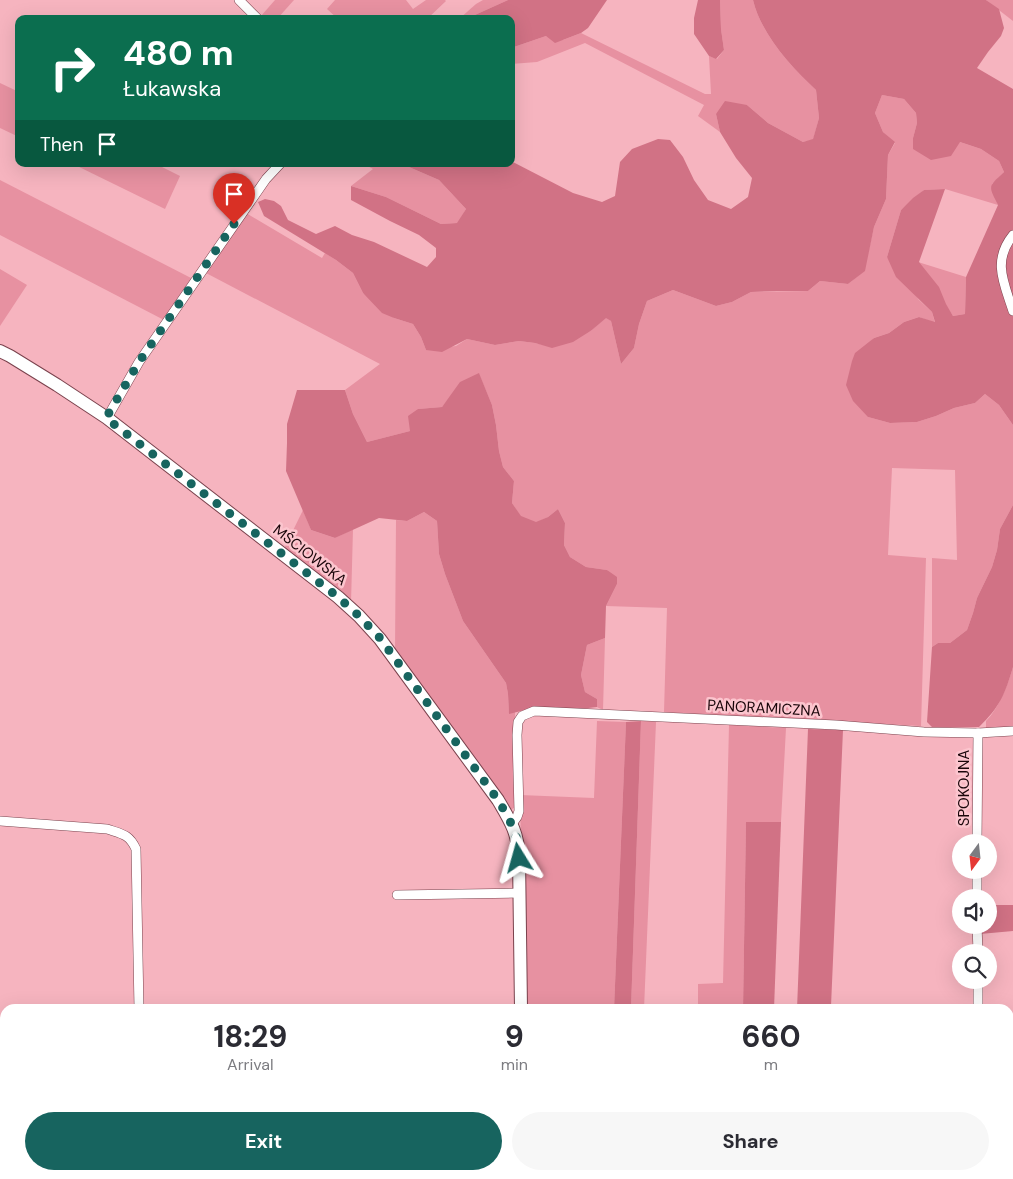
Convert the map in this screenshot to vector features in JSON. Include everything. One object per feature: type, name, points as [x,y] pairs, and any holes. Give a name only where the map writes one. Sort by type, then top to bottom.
[{"type":"street","points":[[239,0],[254,15]]},
{"type":"street","points":[[106,418],[139,362],[266,178],[277,167]]},
{"type":"street","points":[[1013,235],[1007,243],[1001,261],[1001,272],[1013,311]]},
{"type":"street","name":"MŚCIOWSKA","points":[[0,351],[57,385],[106,418],[338,597],[380,638],[498,800],[512,824],[518,846],[521,1004]]},
{"type":"street","name":"PANORAMICZNA","points":[[512,824],[517,818],[518,811],[516,735],[518,722],[522,716],[534,711],[836,725],[924,732],[978,733],[1013,731]]},
{"type":"street","name":"SPOKOJNA","points":[[977,834],[978,733]]},
{"type":"street","points":[[0,821],[107,828],[122,833],[131,840],[136,849],[139,1004]]},
{"type":"street","points":[[397,895],[519,893]]},
{"type":"street","points":[[978,989],[978,1004]]},
{"type":"shaded area","points":[[275,0],[294,0],[281,15],[262,15]]},
{"type":"shaded area","points":[[335,0],[406,0],[413,9],[426,0],[446,1],[431,15],[334,15],[327,9]]},
{"type":"shaded area","points":[[483,0],[508,0],[475,15],[464,15]]},
{"type":"shaded area","points":[[508,0],[607,0],[588,28],[581,33],[555,43],[546,36],[515,47],[515,15],[475,15]]},
{"type":"shaded area","points":[[698,0],[720,0],[724,50],[716,59],[709,56],[694,34],[694,18]]},
{"type":"shaded area","points":[[720,0],[753,0],[763,25],[778,49],[816,90],[819,118],[813,140],[803,142],[768,123],[747,105],[716,114],[720,132],[698,116],[704,105],[585,43],[537,62],[515,64],[515,47],[546,36],[563,40],[581,33],[705,94],[711,94],[709,56],[717,59],[724,50]]},
{"type":"shaded area","points":[[753,0],[986,0],[999,9],[1004,28],[1001,36],[977,68],[1013,89],[1013,425],[999,405],[985,394],[975,403],[954,408],[917,422],[890,423],[868,417],[853,401],[846,385],[855,353],[874,338],[889,333],[904,322],[919,317],[935,322],[932,312],[896,277],[887,257],[901,210],[924,190],[945,189],[919,262],[939,287],[953,316],[965,314],[966,277],[998,205],[992,194],[991,187],[1004,172],[999,161],[981,149],[960,142],[951,156],[931,160],[913,149],[913,138],[917,123],[916,113],[904,99],[882,95],[875,113],[883,132],[895,142],[888,155],[886,199],[874,227],[865,271],[848,284],[820,281],[808,291],[751,292],[732,302],[716,306],[673,290],[647,301],[639,324],[634,348],[621,364],[611,321],[606,318],[573,342],[552,348],[519,341],[495,345],[467,339],[442,352],[426,350],[413,324],[382,313],[363,293],[353,273],[336,260],[264,216],[258,202],[265,199],[274,201],[281,206],[288,220],[316,234],[335,226],[427,267],[436,257],[436,248],[419,235],[351,200],[351,186],[386,197],[441,224],[457,223],[466,209],[439,180],[409,167],[515,167],[515,163],[573,193],[602,202],[615,196],[620,162],[632,149],[658,139],[670,140],[683,157],[694,180],[708,200],[731,209],[748,197],[752,178],[736,158],[720,132],[716,114],[725,101],[747,105],[768,123],[803,142],[813,139],[819,118],[816,90],[778,49],[757,13]]},
{"type":"shaded area","points":[[986,0],[1013,0],[1013,21]]},
{"type":"shaded area","points":[[0,83],[15,90],[15,135],[0,128]]},
{"type":"shaded area","points":[[882,95],[904,99],[916,113],[917,123],[913,138],[960,142],[981,149],[999,161],[1004,172],[992,184],[998,205],[945,189],[924,190],[901,210],[887,257],[919,300],[932,312],[935,323],[919,317],[904,322],[889,333],[874,338],[867,345],[868,417],[890,423],[917,422],[954,408],[975,403],[985,394],[999,405],[1013,425],[1013,505],[1000,529],[992,567],[977,598],[967,630],[950,643],[938,643],[932,647],[932,558],[957,560],[955,470],[892,468],[888,555],[926,558],[921,726],[664,712],[667,608],[606,606],[617,584],[607,570],[586,567],[570,557],[564,545],[565,523],[558,509],[536,523],[521,517],[512,503],[514,481],[503,467],[492,405],[479,374],[451,396],[442,407],[418,409],[410,431],[367,442],[353,414],[345,390],[380,364],[206,273],[246,213],[322,258],[325,253],[336,260],[353,273],[363,293],[394,318],[413,324],[426,350],[456,346],[467,339],[495,345],[519,341],[552,347],[592,330],[606,317],[611,321],[621,364],[634,348],[639,324],[647,301],[673,290],[716,306],[732,302],[751,292],[808,291],[820,281],[848,284],[864,271],[874,227],[886,199],[888,155],[895,143],[883,132],[875,113]]},
{"type":"shaded area","points":[[79,167],[162,167],[180,176],[165,209]]},
{"type":"shaded area","points":[[369,167],[409,167],[439,180],[466,209],[458,223],[441,224],[386,197],[351,186],[373,169]]},
{"type":"shaded area","points":[[0,180],[193,279],[164,320],[0,235]]},
{"type":"shaded area","points":[[918,262],[966,277],[965,314],[953,316]]},
{"type":"shaded area","points":[[0,269],[27,285],[0,326]]},
{"type":"shaded area","points":[[479,373],[492,405],[503,467],[514,481],[512,503],[521,516],[536,522],[548,517],[558,509],[565,523],[564,545],[570,557],[586,567],[607,570],[617,577],[617,584],[606,606],[605,638],[587,645],[581,675],[585,692],[597,699],[597,707],[580,709],[537,707],[509,714],[506,683],[463,621],[445,574],[439,554],[437,521],[424,512],[407,521],[379,518],[335,538],[311,530],[286,471],[287,424],[297,390],[345,390],[353,414],[367,442],[410,431],[408,416],[418,409],[442,407],[460,382]]},
{"type":"shaded area","points":[[1013,505],[1013,667],[1007,685],[997,706],[979,727],[932,727],[927,722],[932,647],[938,643],[950,643],[967,630],[977,598],[992,567],[1000,529]]},
{"type":"shaded area","points":[[303,510],[311,530],[335,538],[353,529],[351,603],[284,549]]},
{"type":"shaded area","points":[[424,512],[437,521],[439,554],[463,621],[506,683],[509,713],[515,712],[516,800],[515,807],[511,810],[395,651],[396,520],[407,521]]},
{"type":"shaded area","points":[[605,638],[603,710],[597,707],[597,699],[585,692],[581,675],[587,645]]},
{"type":"shaded area","points":[[1013,667],[1013,727],[986,728],[986,721],[999,703]]},
{"type":"shaded area","points":[[597,721],[626,722],[614,1004],[524,1004],[520,795],[594,798]]},
{"type":"shaded area","points":[[641,721],[656,722],[644,1004],[631,1004]]},
{"type":"shaded area","points":[[641,721],[631,1004],[614,1004],[626,722]]},
{"type":"shaded area","points":[[729,725],[786,728],[781,822],[746,822],[743,1004],[698,1004],[698,984],[723,983]]},
{"type":"shaded area","points":[[808,729],[843,730],[831,1004],[797,1004]]},
{"type":"shaded area","points":[[746,822],[781,822],[774,1004],[743,1004]]},
{"type":"shaded area","points":[[997,905],[1013,905],[1013,931],[997,932]]},
{"type":"route","points":[[234,224],[139,362],[106,418],[338,597],[380,638],[498,800],[512,824],[519,858]]}]
